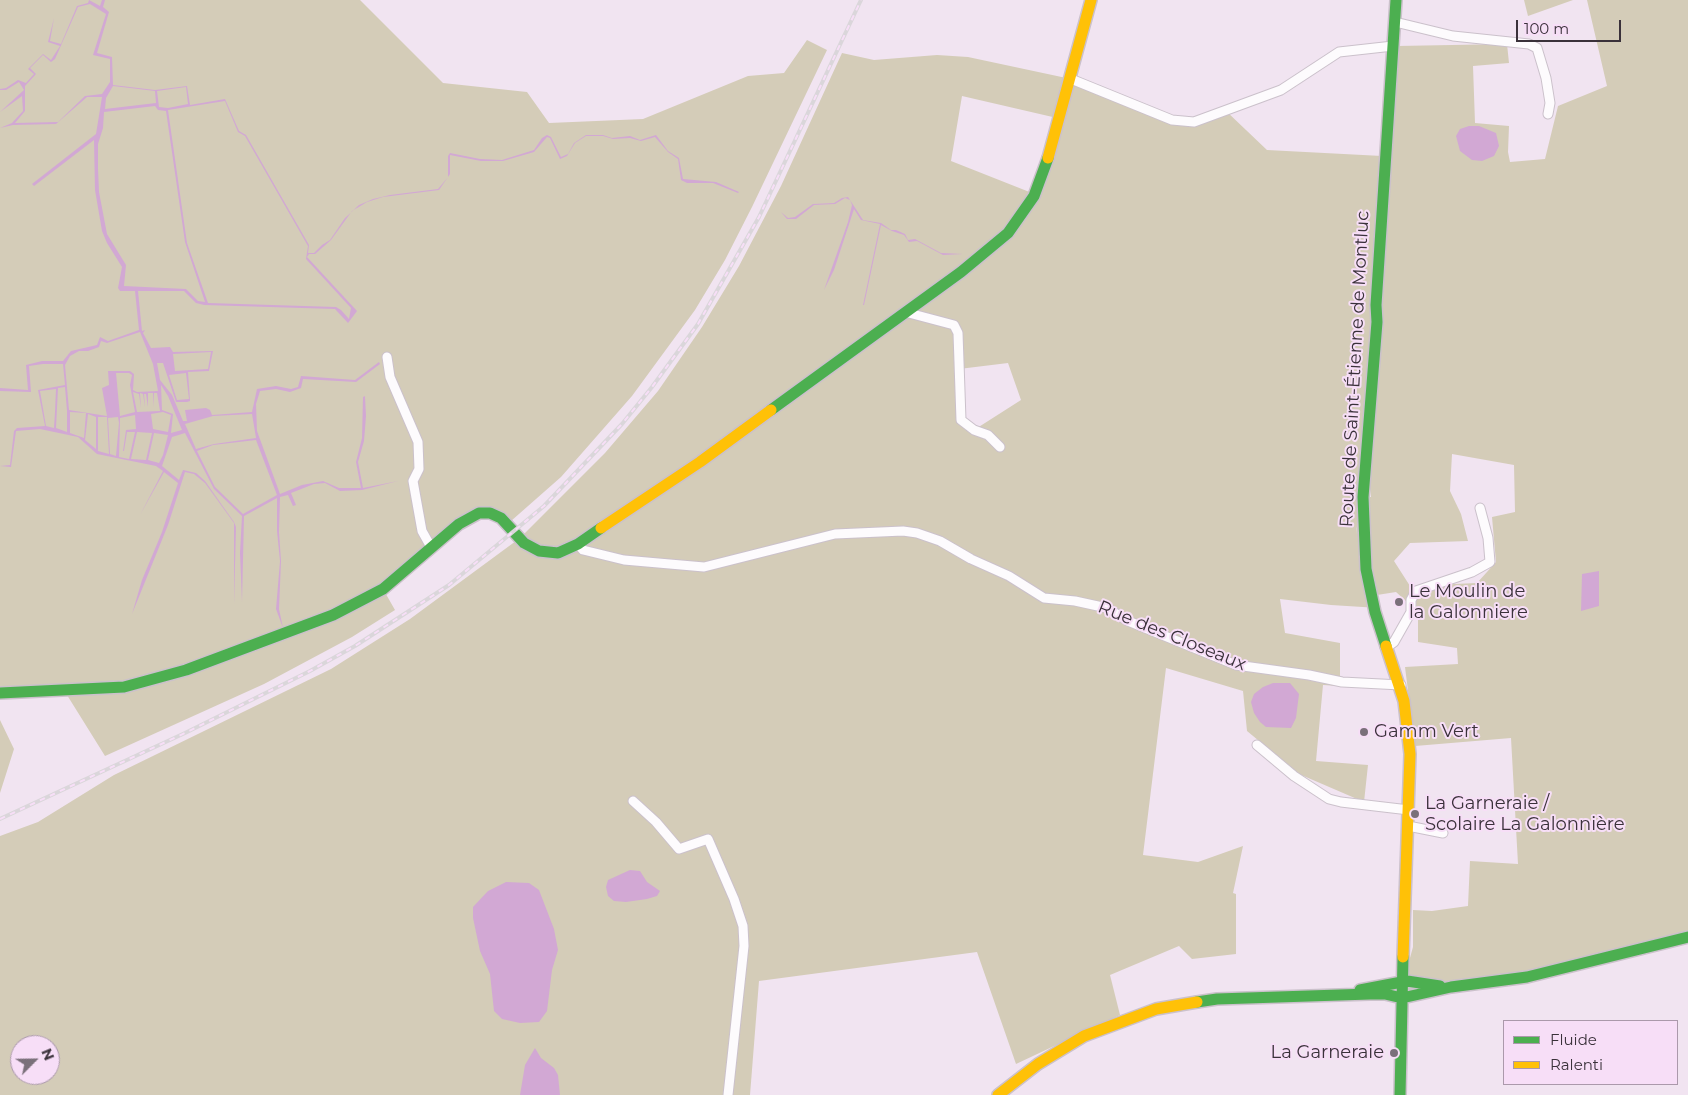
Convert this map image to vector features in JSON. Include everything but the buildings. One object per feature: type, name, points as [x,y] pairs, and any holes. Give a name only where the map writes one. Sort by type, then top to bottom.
[{"type":"main road","points":[[0,693],[124,687],[186,670],[356,605],[383,589],[459,524],[479,513],[496,515],[532,548],[547,553],[564,551],[578,544],[660,491],[973,262],[1008,233],[1034,196],[1048,159],[1092,0]]},
{"type":"main road","name":"Route de Saint-Étienne de Montluc","points":[[1396,0],[1380,240],[1377,322],[1364,489],[1363,535],[1370,589],[1400,685],[1407,715],[1410,754],[1400,1095]]},
{"type":"main road","points":[[1336,995],[1402,981],[1451,987],[1472,986],[1529,977],[1688,937]]},
{"type":"main road","points":[[998,1095],[1038,1064],[1084,1036],[1156,1009],[1216,1000],[1386,994],[1402,998],[1451,987]]},
{"type":"street","points":[[1395,22],[1453,36],[1529,44],[1537,48],[1546,78],[1550,103],[1548,114]]},
{"type":"street","points":[[1071,79],[1172,120],[1194,122],[1281,90],[1339,52],[1394,46]]},
{"type":"street","points":[[905,312],[954,325],[958,333],[962,420],[974,430],[988,435],[1000,447]]},
{"type":"street","points":[[387,357],[390,377],[418,442],[419,469],[412,481],[422,531],[431,547]]},
{"type":"street","points":[[1387,647],[1394,642],[1411,612],[1410,600],[1416,591],[1472,572],[1490,562],[1488,538],[1480,508]]},
{"type":"street","name":"Rue des Closeaux","points":[[578,544],[583,550],[624,560],[704,567],[835,534],[903,531],[917,533],[940,541],[971,559],[1010,576],[1044,598],[1075,601],[1107,608],[1128,621],[1236,665],[1294,672],[1342,682],[1400,685]]},
{"type":"street","points":[[1257,746],[1294,776],[1329,799],[1408,810]]},
{"type":"street","points":[[633,802],[656,822],[679,849],[708,840],[734,899],[743,926],[744,946],[728,1095]]},
{"type":"street","points":[[1408,826],[1443,833]]},
{"type":"shaded area","points":[[0,0],[360,0],[443,83],[527,92],[549,123],[643,119],[748,76],[784,73],[807,40],[827,50],[752,207],[725,260],[695,310],[632,396],[561,477],[511,521],[479,513],[383,589],[395,610],[352,637],[264,684],[105,756],[67,695],[0,697]]},
{"type":"shaded area","points":[[89,0],[100,6],[102,0],[105,0],[103,7],[109,12],[97,53],[112,57],[113,85],[155,90],[187,86],[190,105],[225,99],[239,131],[246,135],[309,245],[308,253],[314,253],[330,240],[345,218],[351,213],[331,240],[315,254],[309,254],[307,257],[357,311],[348,323],[335,309],[204,305],[196,303],[184,291],[138,291],[142,331],[145,330],[143,333],[151,348],[170,347],[173,352],[213,351],[209,371],[188,372],[190,401],[187,402],[176,402],[163,363],[157,363],[160,380],[172,395],[183,421],[187,421],[185,410],[206,408],[210,410],[212,415],[252,412],[257,389],[276,386],[291,389],[298,387],[301,376],[355,380],[379,362],[380,364],[356,382],[303,379],[301,388],[290,392],[276,389],[260,391],[256,404],[257,431],[280,494],[302,485],[323,481],[339,488],[361,488],[356,462],[362,438],[363,397],[365,396],[364,441],[358,462],[363,488],[398,481],[362,490],[340,491],[325,483],[314,484],[291,493],[296,505],[293,506],[288,495],[280,497],[279,532],[281,561],[279,609],[283,628],[276,609],[280,561],[277,531],[277,498],[244,516],[242,602],[240,553],[242,516],[214,489],[185,433],[172,437],[162,466],[179,480],[183,470],[196,473],[205,481],[234,522],[236,527],[234,604],[234,523],[205,483],[194,474],[185,472],[168,525],[132,614],[142,580],[162,532],[178,483],[164,472],[140,515],[163,471],[156,466],[97,454],[78,437],[40,429],[16,431],[11,467],[0,466],[10,465],[14,431],[17,428],[45,426],[38,390],[65,385],[63,364],[29,366],[31,392],[0,391],[0,388],[28,390],[26,365],[42,361],[63,361],[71,351],[97,345],[100,337],[108,341],[139,330],[135,291],[120,291],[118,288],[122,267],[102,231],[95,190],[94,140],[34,186],[32,184],[96,134],[102,97],[87,97],[56,124],[13,125],[0,128],[12,123],[23,111],[22,96],[0,112],[24,90],[19,82],[6,90],[0,89],[6,88],[18,80],[26,83],[34,74],[28,69],[43,54],[51,60],[60,46],[48,42],[54,18],[50,41],[61,44],[77,6],[88,3]],"holes":[[[90,4],[106,14],[93,55],[110,59],[110,82],[102,94],[85,96],[58,122],[15,123],[25,111],[25,86],[36,74],[30,68],[43,55],[51,62],[55,59],[78,7]],[[113,86],[155,91],[156,103],[105,109],[106,98]],[[186,87],[188,104],[168,108],[159,107],[157,91]],[[225,101],[238,132],[245,136],[308,246],[306,259],[351,308],[349,319],[336,307],[208,303],[187,243],[168,110]],[[155,106],[158,110],[166,111],[185,242],[205,302],[198,301],[186,289],[124,286],[126,265],[107,234],[99,192],[98,144],[103,128],[104,112]],[[140,332],[153,364],[158,391],[137,392],[133,390],[134,374],[130,371],[108,371],[109,385],[102,388],[107,416],[69,410],[65,365],[70,356],[79,351],[88,351],[99,347],[101,341],[107,343]],[[211,352],[208,369],[175,371],[173,354]],[[116,373],[129,373],[132,375],[130,385],[135,412],[120,416]],[[186,373],[189,399],[177,400],[169,375]],[[161,385],[168,396],[182,430],[171,433],[173,414],[162,410]],[[65,387],[67,432],[56,428],[58,388]],[[56,389],[54,428],[46,426],[40,391]],[[133,392],[139,394],[141,408],[140,393],[143,394],[145,407],[144,394],[146,394],[148,407],[148,393],[153,393],[154,407],[154,393],[157,393],[160,411],[137,412]],[[70,412],[86,413],[84,438],[70,433]],[[163,412],[171,415],[168,432],[153,429],[151,414]],[[88,414],[96,417],[96,449],[85,440]],[[252,414],[256,438],[214,444],[196,449],[185,424],[213,416]],[[135,415],[136,429],[126,430],[123,451],[127,432],[135,432],[129,459],[119,457],[120,418]],[[98,417],[107,417],[109,454],[98,451]],[[118,417],[116,456],[110,454],[108,418]],[[137,432],[152,433],[146,460],[131,459]],[[154,433],[168,435],[159,463],[148,460]],[[256,440],[277,495],[243,514],[215,487],[197,451],[213,445]]]},
{"type":"shaded area","points":[[1524,0],[1573,0],[1528,16]]},
{"type":"shaded area","points":[[1587,0],[1688,0],[1688,939],[1428,991],[1401,990],[1413,947],[1413,910],[1432,911],[1468,906],[1470,861],[1518,864],[1511,738],[1415,746],[1405,667],[1458,664],[1457,648],[1418,642],[1418,612],[1396,592],[1377,595],[1379,608],[1280,599],[1285,633],[1340,643],[1340,686],[1323,685],[1316,761],[1368,765],[1364,802],[1299,774],[1247,731],[1243,691],[1166,668],[1143,855],[1198,862],[1243,846],[1233,893],[1236,894],[1236,954],[1192,959],[1179,946],[1110,975],[1120,1015],[1016,1064],[977,952],[759,981],[750,1095],[0,1095],[0,836],[38,822],[114,775],[331,669],[410,619],[520,538],[605,453],[658,391],[702,327],[739,266],[781,186],[842,53],[874,60],[937,55],[968,57],[1071,79],[1172,120],[1194,122],[1225,110],[1267,150],[1382,156],[1397,46],[1507,44],[1509,63],[1473,66],[1475,123],[1509,126],[1508,152],[1510,162],[1545,159],[1558,106],[1607,86]],"holes":[[[962,96],[1057,118],[1032,193],[951,161]],[[1008,363],[1021,400],[974,430],[961,420],[959,369]],[[1452,454],[1514,465],[1515,512],[1492,517],[1496,562],[1477,583],[1410,586],[1394,561],[1410,543],[1468,541],[1461,514],[1450,491]],[[1366,458],[1371,497],[1363,497],[1356,534]]]},
{"type":"shaded area","points":[[1469,126],[1479,126],[1496,133],[1499,146],[1494,156],[1482,161],[1472,160],[1460,151],[1456,136],[1460,129]]},
{"type":"shaded area","points":[[547,135],[551,137],[561,157],[568,154],[574,143],[586,135],[603,135],[612,138],[630,136],[640,140],[656,135],[668,151],[679,158],[683,179],[716,182],[739,192],[713,183],[687,183],[681,180],[678,159],[668,152],[655,137],[641,141],[630,138],[613,139],[603,136],[586,136],[575,143],[567,156],[560,159],[550,138],[547,137],[534,152],[503,161],[481,161],[450,155],[450,174],[448,177],[448,156],[450,153],[480,159],[502,160],[534,150],[542,138]]},
{"type":"shaded area","points":[[448,177],[439,190],[383,197],[367,202],[354,210],[359,205],[373,199],[390,195],[438,189]]},
{"type":"shaded area","points":[[848,197],[850,200],[845,198],[835,204],[814,205],[796,219],[787,219],[781,212],[788,218],[795,217],[813,204],[834,203],[842,198]]},
{"type":"shaded area","points":[[850,200],[863,220],[881,223],[891,230],[905,234],[908,240],[915,239],[941,253],[963,254],[943,255],[917,241],[909,242],[904,235],[892,231],[881,225],[863,305],[880,224],[861,220],[854,209],[834,270],[824,290],[848,222],[852,205]]},
{"type":"shaded area","points":[[1599,571],[1599,606],[1581,611],[1582,574]]},
{"type":"shaded area","points":[[1273,683],[1290,683],[1299,694],[1296,718],[1291,728],[1266,727],[1254,713],[1251,702],[1254,694],[1263,687]]},
{"type":"shaded area","points":[[0,720],[14,749],[0,793]]},
{"type":"shaded area","points":[[630,870],[640,871],[647,882],[660,891],[657,896],[626,902],[614,901],[608,896],[606,887],[608,880]]},
{"type":"shaded area","points":[[506,882],[529,883],[539,890],[554,929],[558,950],[552,970],[547,1011],[539,1022],[520,1023],[502,1019],[494,1011],[490,974],[480,951],[473,918],[473,907],[488,891]]},
{"type":"shaded area","points":[[535,1048],[541,1058],[554,1068],[558,1075],[560,1095],[520,1095],[525,1065]]},
{"type":"railway","points":[[0,819],[185,733],[310,671],[355,646],[449,585],[544,506],[622,424],[698,324],[759,217],[861,0]]},
{"type":"traffic: fast","points":[[1386,646],[1375,612],[1366,569],[1363,497],[1377,322],[1376,305],[1396,0]]},
{"type":"traffic: fast","points":[[771,410],[961,272],[1008,233],[1034,196],[1048,158]]},
{"type":"traffic: fast","points":[[0,693],[124,687],[186,670],[333,615],[383,589],[459,524],[479,513],[490,513],[501,518],[524,543],[539,551],[558,553],[578,544],[601,528]]},
{"type":"traffic: fast","points":[[1197,1002],[1217,999],[1370,994],[1385,994],[1402,998],[1451,987],[1527,977],[1688,937]]},
{"type":"traffic: fast","points":[[1400,1095],[1403,957]]},
{"type":"traffic: fast","points":[[1360,990],[1407,981],[1440,986]]},
{"type":"traffic: slow","points":[[1048,158],[1091,0]]},
{"type":"traffic: slow","points":[[601,528],[700,462],[771,410]]},
{"type":"traffic: slow","points":[[1386,646],[1404,701],[1410,754],[1403,957]]},
{"type":"traffic: slow","points":[[998,1095],[1038,1064],[1084,1036],[1156,1009],[1197,1002]]},
{"type":"place","name":"Le Moulin de la Galonniere","points":[[1399,602]]},
{"type":"place","name":"Gamm Vert","points":[[1364,732]]},
{"type":"place","name":"La Garneraie / Scolaire La Galonnière","points":[[1415,814]]},
{"type":"place","name":"La Garneraie","points":[[1394,1053]]}]
